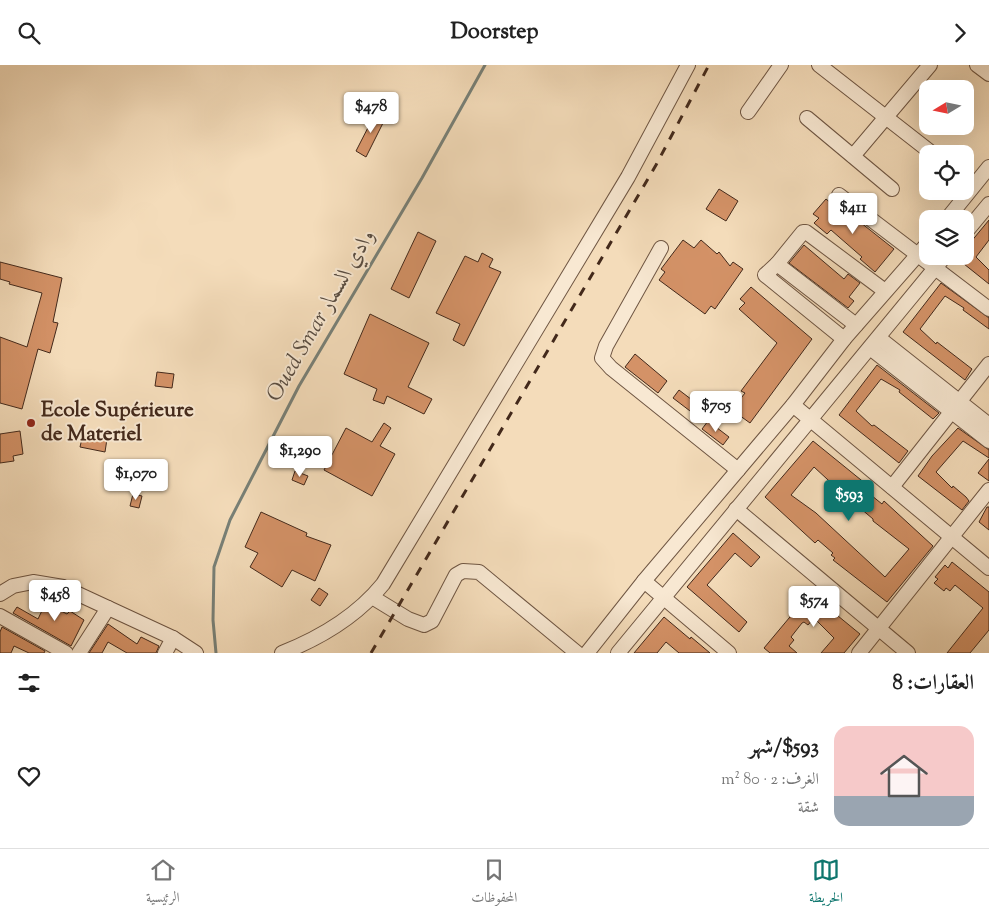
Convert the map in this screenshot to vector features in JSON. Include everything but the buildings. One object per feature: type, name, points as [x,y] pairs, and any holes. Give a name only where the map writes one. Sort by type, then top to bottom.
[{"type":"street","points":[[282,653],[335,627],[372,597],[394,569],[628,177],[688,65]]},
{"type":"street","points":[[748,112],[781,65]]},
{"type":"street","points":[[818,65],[921,145]]},
{"type":"street","points":[[853,157],[930,65]]},
{"type":"street","points":[[977,65],[989,74]]},
{"type":"street","points":[[807,118],[892,189]]},
{"type":"street","points":[[974,179],[989,167]]},
{"type":"street","points":[[839,195],[989,309]]},
{"type":"street","points":[[974,222],[989,204]]},
{"type":"street","points":[[844,339],[766,279],[765,275],[777,264],[803,232],[806,231],[885,291]]},
{"type":"street","points":[[661,248],[606,346],[602,358],[611,368],[738,470]]},
{"type":"street","points":[[587,653],[644,581],[793,405],[844,339],[918,255]]},
{"type":"street","points":[[777,264],[856,325]]},
{"type":"street","points":[[618,653],[938,265]]},
{"type":"street","points":[[874,343],[955,407],[989,441]]},
{"type":"street","points":[[892,487],[989,364]]},
{"type":"street","points":[[793,405],[989,568]]},
{"type":"street","points":[[955,407],[989,425]]},
{"type":"street","points":[[859,653],[989,491]]},
{"type":"street","points":[[736,509],[908,653]]},
{"type":"street","points":[[372,597],[416,623],[424,625],[432,621],[456,575],[463,571],[479,572],[577,653]]},
{"type":"street","points":[[644,581],[729,653]]},
{"type":"street","points":[[0,594],[13,586],[33,582],[63,587],[196,653]]},
{"type":"street","points":[[79,653],[108,608]]},
{"type":"street","points":[[0,616],[66,653]]},
{"type":"street","points":[[165,653],[180,645]]},
{"type":"waterway","name":"Oued Smar وادي السمار","points":[[216,653],[213,620],[214,567],[230,520],[299,386],[422,178],[485,65]]},
{"type":"railway","points":[[371,653],[656,165],[709,65]]},
{"type":"place","name":"Ecole Supérieure de Materiel","points":[[31,423]]}]
